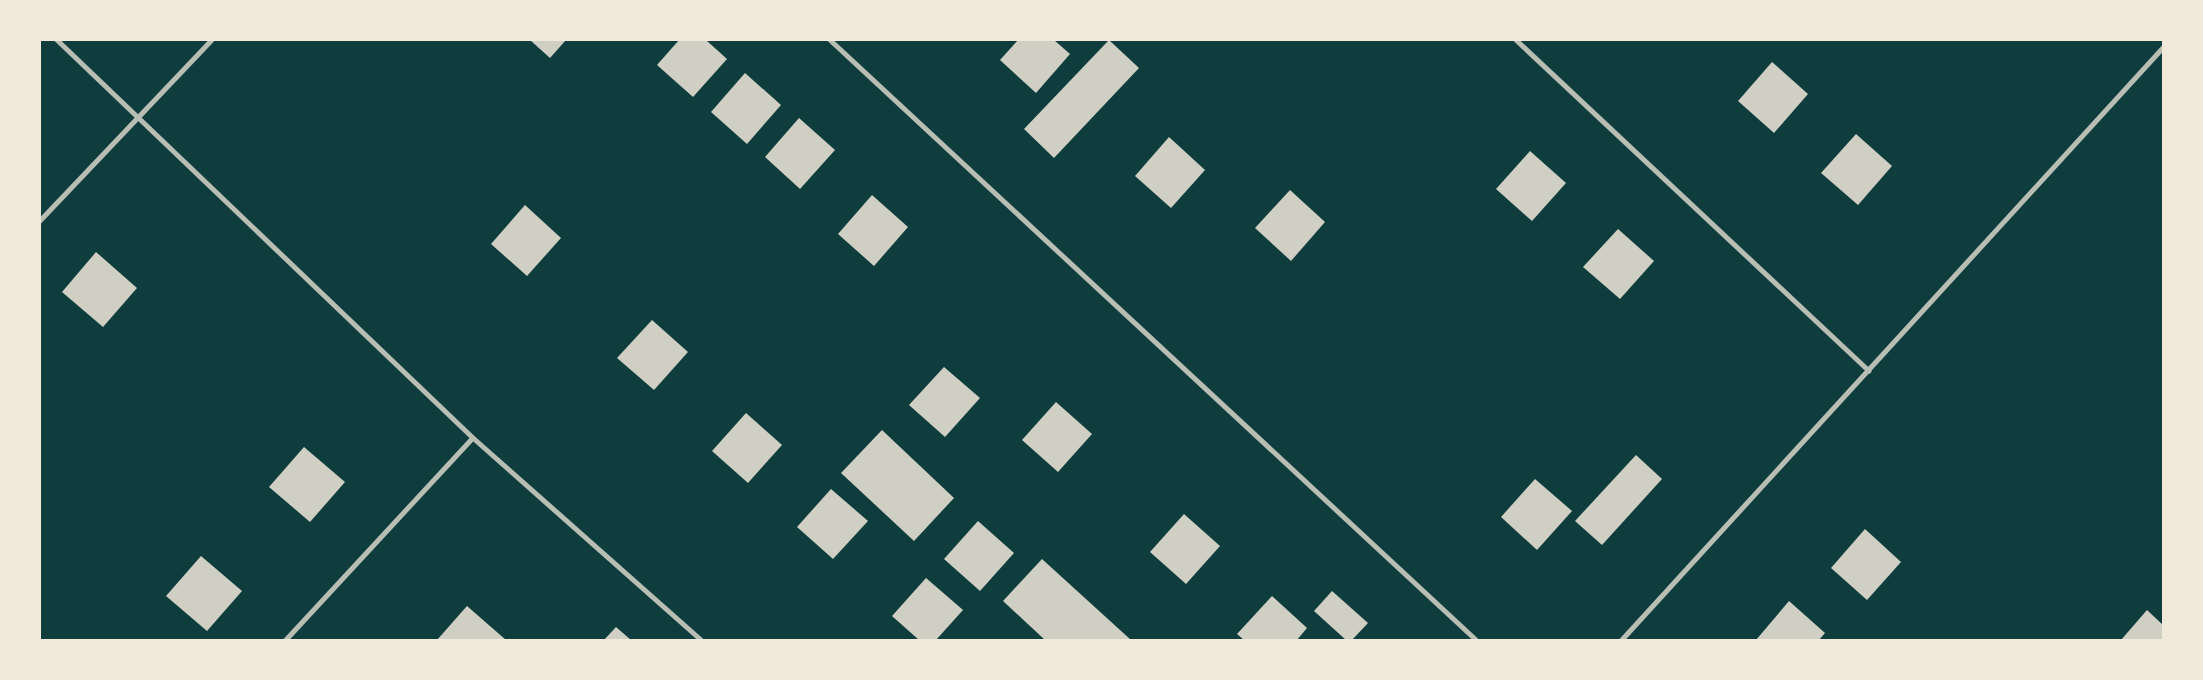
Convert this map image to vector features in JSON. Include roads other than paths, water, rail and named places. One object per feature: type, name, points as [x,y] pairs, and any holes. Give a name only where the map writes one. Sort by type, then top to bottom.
[{"type":"street","points":[[57,40],[473,438],[701,640]]},
{"type":"street","points":[[40,220],[140,118],[212,40]]},
{"type":"street","points":[[830,40],[1476,640]]},
{"type":"street","points":[[1516,40],[1869,371]]},
{"type":"street","points":[[1622,640],[2163,48]]},
{"type":"street","points":[[286,640],[473,438]]}]
